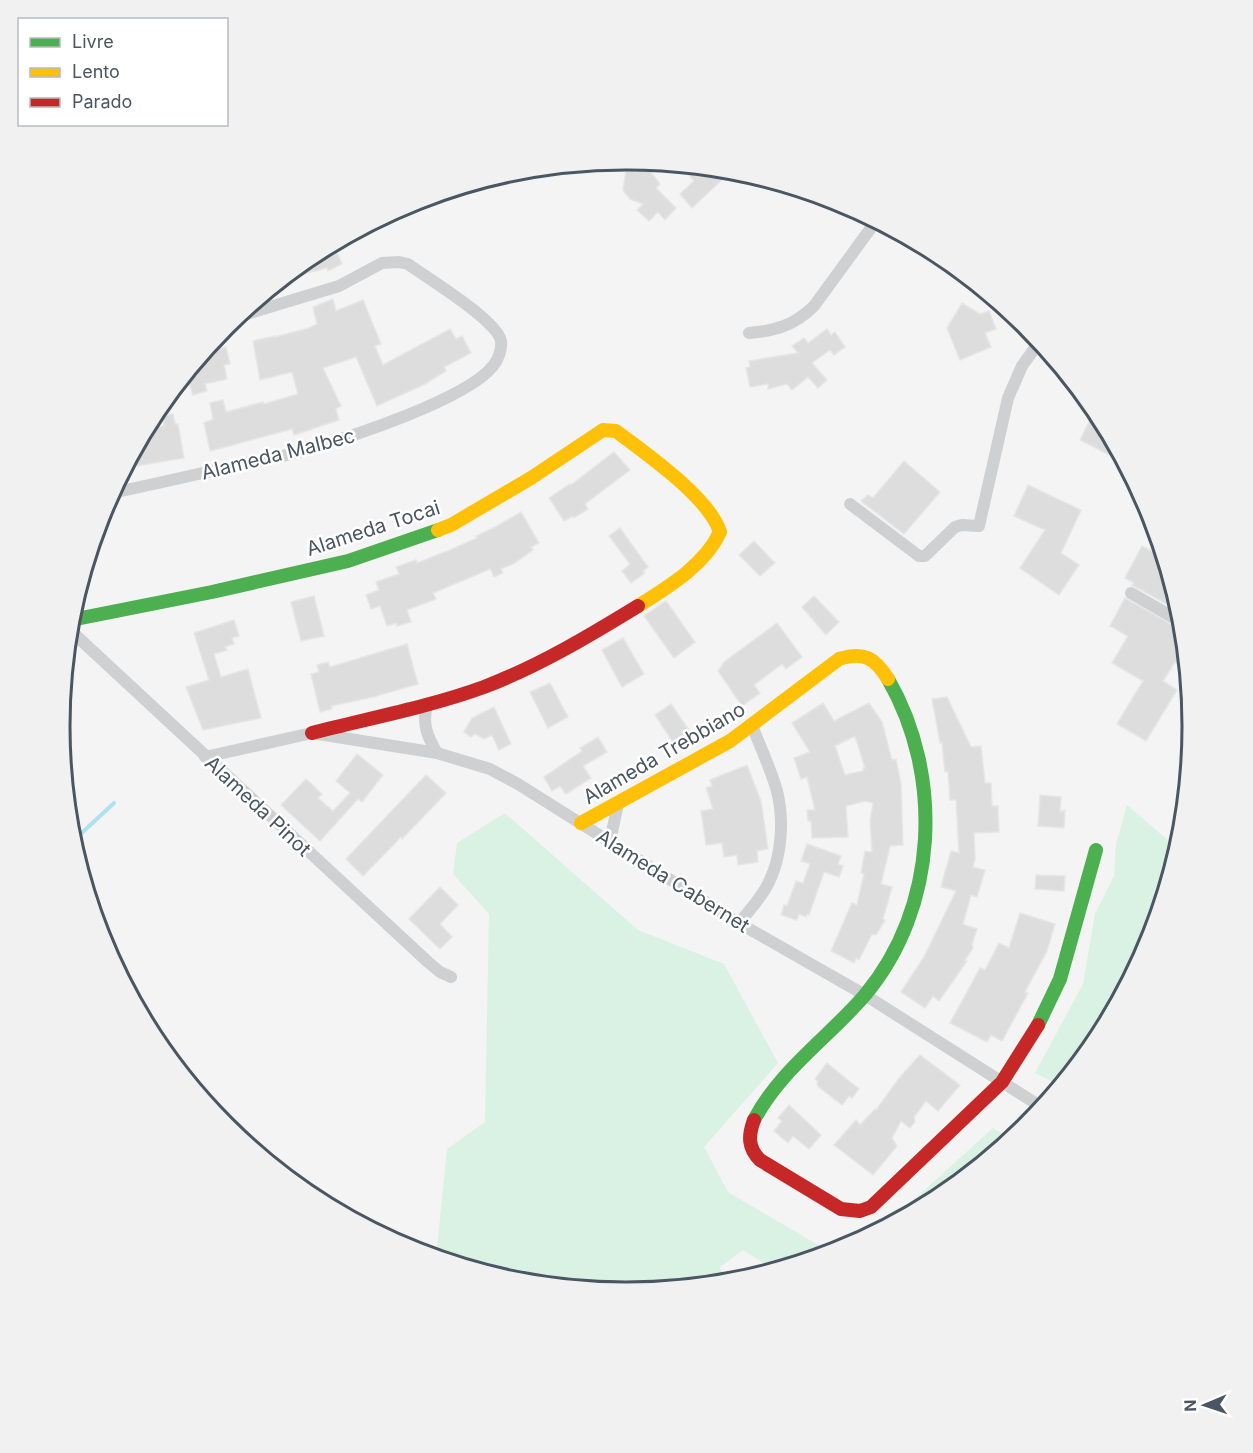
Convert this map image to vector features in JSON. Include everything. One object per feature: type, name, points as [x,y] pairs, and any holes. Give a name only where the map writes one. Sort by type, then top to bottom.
[{"type":"street","points":[[749,333],[770,331],[802,318],[814,306],[871,228]]},
{"type":"street","name":"Alameda Malbec","points":[[124,490],[301,451],[363,432],[442,399],[466,386],[492,367],[501,349],[501,341],[497,332],[482,316],[408,264],[399,262],[382,263],[339,285],[257,311]]},
{"type":"street","points":[[850,504],[919,556],[925,556],[955,527],[981,525],[1008,398],[1022,366],[1034,349]]},
{"type":"street","name":"Alameda Tocai","points":[[81,618],[212,592],[348,561],[451,525],[531,478],[603,430],[616,431],[628,440],[707,507],[717,521],[720,532],[717,544],[679,579],[605,626],[541,662],[476,689],[427,705]]},
{"type":"street","points":[[1131,593],[1171,616]]},
{"type":"street","name":"Alameda Pinot","points":[[78,637],[428,962],[440,972],[451,977]]},
{"type":"street","name":"Alameda Trebbiano","points":[[581,823],[730,741],[839,659],[850,654],[861,654],[872,659],[884,672],[901,704],[917,753],[923,801],[925,853],[919,889],[908,926],[892,955],[865,995],[768,1095],[750,1125],[749,1141],[753,1151],[763,1162],[841,1209],[860,1211],[871,1207],[894,1187],[1002,1082],[1042,1019],[1060,979],[1096,850]]},
{"type":"street","points":[[312,733],[427,705],[424,728],[437,753]]},
{"type":"street","points":[[739,923],[756,903],[769,882],[778,856],[780,823],[777,791],[752,725]]},
{"type":"street","name":"Alameda Cabernet","points":[[205,757],[312,733],[437,753],[490,769],[581,823],[739,923],[865,995],[1036,1103]]},
{"type":"street","points":[[610,841],[618,804]]},
{"type":"green space","points":[[1127,805],[1170,842],[1153,905],[1125,972],[1089,1035],[1054,1082],[1035,1073],[1083,984],[1095,914],[1114,876],[1116,845]]},
{"type":"green space","points":[[505,813],[638,930],[724,964],[778,1063],[704,1147],[728,1192],[821,1247],[767,1265],[743,1250],[719,1268],[724,1274],[699,1278],[626,1282],[554,1278],[518,1272],[483,1264],[437,1249],[447,1149],[485,1122],[489,914],[453,874],[457,843]]},
{"type":"green space","points":[[993,1128],[1004,1135],[965,1168],[907,1206]]},
{"type":"building","points":[[626,170],[650,171],[660,184],[656,188],[676,208],[665,220],[658,212],[649,221],[637,210],[643,204],[630,199],[623,190]]},
{"type":"building","points":[[688,174],[723,179],[692,208],[680,194],[694,181]]},
{"type":"building","points":[[337,252],[342,264],[328,271],[327,268],[304,274]]},
{"type":"building","points":[[333,299],[336,311],[363,300],[381,344],[375,346],[383,365],[450,329],[456,339],[462,336],[471,353],[444,367],[446,371],[425,384],[377,406],[356,357],[323,368],[341,406],[336,409],[339,420],[294,435],[292,429],[210,451],[204,423],[213,419],[210,403],[223,400],[226,412],[298,394],[292,372],[260,380],[253,341],[309,328],[317,324],[313,307]]},
{"type":"building","points":[[962,303],[980,314],[989,311],[996,329],[985,333],[991,347],[960,360],[947,328]]},
{"type":"building","points":[[827,329],[831,335],[835,332],[845,347],[834,355],[830,350],[812,363],[827,380],[818,388],[808,377],[792,390],[787,384],[768,389],[768,384],[750,387],[746,368],[750,367],[749,361],[798,353],[792,346],[804,338],[808,343]]},
{"type":"building","points":[[226,347],[230,364],[224,365],[227,379],[205,384],[207,391],[193,395],[189,383],[218,349]]},
{"type":"building","points":[[173,414],[175,424],[178,424],[184,458],[136,466],[158,427],[164,426],[163,419],[166,415]]},
{"type":"building","points":[[1090,420],[1112,457],[1080,440]]},
{"type":"building","points":[[614,452],[630,470],[585,504],[588,509],[564,521],[549,498],[571,485]]},
{"type":"building","points":[[904,461],[940,492],[904,534],[861,501],[868,495],[873,498]]},
{"type":"building","points":[[1028,485],[1081,510],[1061,553],[1079,565],[1059,595],[1020,568],[1045,530],[1014,516]]},
{"type":"building","points":[[521,512],[539,543],[531,547],[533,550],[513,564],[501,569],[503,573],[494,577],[490,569],[433,593],[436,599],[407,610],[411,622],[397,626],[396,623],[387,626],[380,606],[371,609],[366,595],[379,590],[376,582],[399,574],[396,567],[416,560],[417,563],[450,550],[477,538],[476,536]]},
{"type":"building","points":[[620,528],[648,567],[643,571],[645,573],[631,583],[622,571],[630,564],[609,536]]},
{"type":"building","points":[[754,541],[775,563],[760,576],[739,555]]},
{"type":"building","points":[[1142,546],[1155,553],[1169,605],[1132,585],[1134,583],[1125,578]]},
{"type":"building","points":[[314,596],[324,636],[301,641],[291,602]]},
{"type":"building","points":[[814,596],[839,622],[826,635],[802,607]]},
{"type":"building","points":[[1125,598],[1173,625],[1179,664],[1175,662],[1163,681],[1177,690],[1146,741],[1117,724],[1143,681],[1112,663],[1128,636],[1110,626]]},
{"type":"building","points":[[666,601],[695,642],[674,658],[644,616]]},
{"type":"building","points":[[234,620],[239,636],[232,638],[234,644],[225,647],[227,650],[214,654],[221,677],[248,669],[261,718],[203,730],[186,687],[209,680],[194,633]]},
{"type":"building","points":[[777,623],[802,657],[786,669],[782,664],[754,685],[760,693],[742,706],[718,671],[724,662]]},
{"type":"building","points":[[623,638],[644,674],[622,687],[602,650]]},
{"type":"building","points":[[407,644],[418,684],[331,706],[332,709],[320,712],[311,674],[319,672],[317,665],[328,662],[330,667]]},
{"type":"building","points":[[550,683],[568,717],[548,728],[530,692]]},
{"type":"building","points":[[947,697],[971,747],[981,746],[985,783],[991,783],[992,806],[998,806],[999,832],[974,833],[973,867],[985,870],[977,897],[971,895],[963,924],[977,929],[973,948],[965,960],[967,961],[939,1001],[933,996],[925,1008],[901,992],[924,957],[956,891],[941,887],[951,851],[959,853],[956,800],[950,800],[948,772],[945,772],[942,742],[940,743],[932,699]]},
{"type":"building","points":[[823,703],[834,721],[869,703],[882,722],[892,760],[896,759],[901,784],[903,845],[890,846],[881,884],[892,887],[883,919],[885,920],[876,935],[872,934],[859,960],[856,958],[854,963],[831,951],[852,903],[857,905],[864,874],[861,873],[865,851],[872,852],[870,821],[873,803],[865,801],[846,806],[848,837],[812,838],[811,821],[808,821],[807,810],[815,810],[807,777],[801,779],[794,758],[810,752],[792,723]],"holes":[[[855,736],[865,768],[863,771],[845,775],[835,746]]]},
{"type":"building","points":[[671,704],[691,733],[674,744],[655,715]]},
{"type":"building","points":[[494,707],[511,744],[499,750],[492,735],[484,739],[475,734],[471,737],[464,732],[472,718]]},
{"type":"building","points":[[598,737],[607,752],[583,766],[591,778],[566,794],[560,786],[552,791],[544,777],[582,751],[580,748]]},
{"type":"building","points":[[357,754],[383,775],[362,802],[358,799],[320,841],[281,805],[306,779],[322,794],[318,798],[333,811],[350,793],[336,781]]},
{"type":"building","points":[[747,765],[761,801],[768,849],[757,851],[758,862],[738,865],[737,855],[724,857],[722,843],[706,845],[701,811],[713,809],[706,788],[712,786],[710,780]]},
{"type":"building","points":[[426,775],[446,793],[363,876],[346,859]]},
{"type":"building","points":[[1040,795],[1061,797],[1060,812],[1065,810],[1064,828],[1038,826]]},
{"type":"building","points":[[807,844],[841,856],[838,864],[843,866],[839,877],[824,872],[809,915],[807,914],[806,917],[799,914],[797,920],[781,915],[784,905],[787,906],[796,881],[803,883],[810,864],[801,861]]},
{"type":"building","points":[[1036,875],[1065,876],[1064,891],[1035,889]]},
{"type":"building","points":[[440,887],[458,905],[440,924],[452,937],[440,949],[409,919]]},
{"type":"building","points":[[1020,913],[1055,924],[1047,951],[1025,992],[1028,993],[1002,1041],[991,1035],[987,1042],[950,1023],[980,968],[985,970],[999,943],[1009,948]]},
{"type":"building","points":[[920,1055],[960,1085],[938,1111],[926,1101],[914,1117],[915,1122],[910,1128],[901,1121],[892,1138],[897,1146],[873,1175],[834,1145],[856,1120],[860,1125],[876,1110],[900,1077]]},
{"type":"building","points":[[827,1063],[859,1089],[842,1105],[819,1087],[815,1079]]},
{"type":"building","points":[[789,1105],[821,1135],[809,1149],[793,1136],[788,1143],[774,1131],[782,1121],[778,1118]]},
{"type":"waterway","points":[[81,834],[114,803]]},
{"type":"traffic: fast","points":[[81,618],[212,592],[348,561],[438,530]]},
{"type":"traffic: fast","points":[[754,1120],[791,1069],[865,995],[889,960],[907,923],[919,882],[925,841],[925,799],[918,757],[906,717],[888,679]]},
{"type":"traffic: fast","points":[[1038,1025],[1060,979],[1096,850]]},
{"type":"traffic: slow","points":[[438,530],[451,525],[531,478],[603,430],[616,431],[690,491],[714,519],[720,532],[705,555],[695,565],[638,606]]},
{"type":"traffic: slow","points":[[581,823],[730,741],[839,659],[855,656],[868,658],[888,679]]},
{"type":"traffic: jam","points":[[312,733],[421,706],[484,687],[544,660],[638,606]]},
{"type":"traffic: jam","points":[[754,1120],[750,1141],[753,1151],[760,1160],[841,1209],[860,1211],[871,1207],[1002,1082],[1038,1025]]}]
